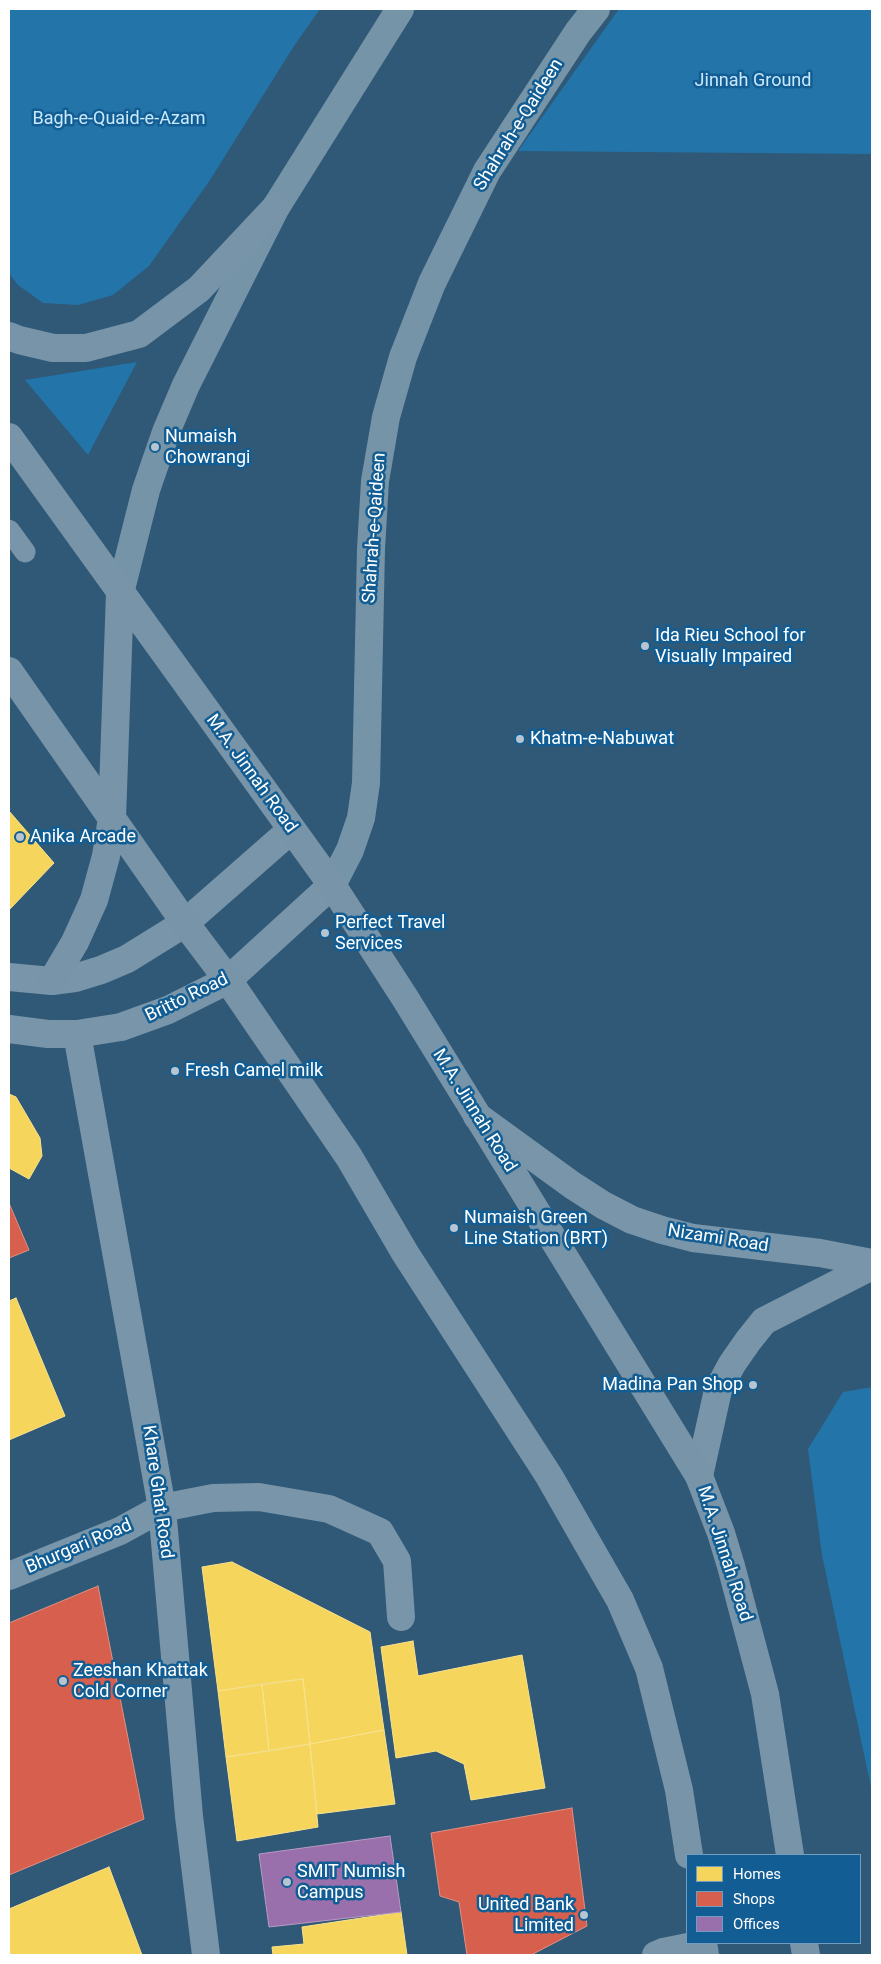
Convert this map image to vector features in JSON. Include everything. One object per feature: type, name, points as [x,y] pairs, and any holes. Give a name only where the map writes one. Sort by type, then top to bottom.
[{"type":"highway","points":[[9,336],[53,348],[86,348],[139,334],[199,289],[276,207]]},
{"type":"highway","name":"M.A. Jinnah Road","points":[[9,437],[332,885],[405,998],[699,1476],[731,1566],[764,1694],[790,1854]]},
{"type":"highway","points":[[52,981],[75,942],[94,900],[106,856],[112,818],[120,593]]},
{"type":"highway","points":[[9,671],[185,923],[228,980],[349,1157],[405,1253],[549,1476],[620,1600],[649,1668],[678,1790],[689,1854]]},
{"type":"main road","points":[[120,593],[146,490],[166,432],[186,385],[276,207],[400,9]]},
{"type":"main road","name":"Shahrah-e-Qaideen","points":[[332,885],[350,850],[360,818],[366,783],[371,550],[375,481],[386,417],[403,357],[432,283],[487,171],[578,32],[596,9]]},
{"type":"street","points":[[9,977],[52,981],[75,978],[127,959],[185,923],[291,830]]},
{"type":"street","name":"Britto Road","points":[[9,1029],[48,1034],[77,1034],[121,1027],[168,1010],[228,980],[332,885]]},
{"type":"street","name":"Khare Ghat Road","points":[[77,1034],[162,1508],[189,1816],[206,1955]]},
{"type":"street","name":"Nizami Road","points":[[476,1115],[572,1185],[603,1205],[632,1220],[693,1238],[820,1254],[872,1265]]},
{"type":"street","name":"Nizami Road","points":[[699,1476],[718,1390],[732,1364],[764,1321],[872,1265]]},
{"type":"street","name":"Bhurgari Road","points":[[9,1576],[120,1531],[162,1508],[213,1498],[260,1497],[329,1509],[380,1532],[396,1561],[401,1617]]},
{"type":"street","points":[[656,1955],[663,1952],[704,1947]]},
{"type":"lane","points":[[9,530],[25,552]]},
{"type":"green space","name":"Bagh-e-Quaid-e-Azam","points":[[9,9],[320,9],[294,46],[210,180],[149,266],[113,295],[78,305],[43,303],[18,285],[9,273]]},
{"type":"green space","name":"Jinnah Ground","points":[[619,9],[872,9],[872,154],[518,151]]},
{"type":"green space","points":[[137,362],[88,455],[25,380]]},
{"type":"green space","points":[[872,1387],[872,1792],[822,1555],[808,1449],[843,1392]]},
{"type":"building: Homes","name":"Anika Arcade","points":[[9,811],[54,863],[9,910]]},
{"type":"building: Homes","points":[[9,1094],[16,1097],[40,1138],[42,1156],[29,1179],[9,1168]]},
{"type":"building: Homes","points":[[16,1298],[65,1416],[9,1440],[9,1301]]},
{"type":"building: Homes","points":[[232,1562],[370,1632],[384,1730],[310,1744],[303,1679],[218,1691],[202,1567]]},
{"type":"building: Homes","points":[[413,1641],[418,1676],[522,1655],[545,1788],[471,1800],[464,1764],[436,1751],[396,1758],[381,1647]]},
{"type":"building: Homes","points":[[303,1679],[310,1744],[269,1751],[262,1684]]},
{"type":"building: Homes","points":[[262,1684],[269,1751],[226,1757],[218,1691]]},
{"type":"building: Homes","points":[[384,1730],[395,1804],[317,1814],[310,1744]]},
{"type":"building: Homes","points":[[310,1744],[318,1827],[237,1841],[226,1757]]},
{"type":"building: Homes","points":[[109,1867],[142,1955],[9,1955],[9,1909]]},
{"type":"building: Homes","points":[[401,1912],[407,1955],[273,1955],[272,1947],[304,1944],[302,1927]]},
{"type":"building: Shops","points":[[9,1203],[29,1250],[9,1258]]},
{"type":"building: Shops","points":[[98,1586],[144,1819],[9,1875],[9,1623]]},
{"type":"building: Shops","points":[[572,1808],[587,1926],[531,1955],[467,1955],[459,1902],[440,1896],[431,1833]]},
{"type":"building: Offices","points":[[390,1836],[401,1912],[269,1927],[259,1854]]},
{"type":"place","name":"Numaish Chowrangi","points":[[155,447]]},
{"type":"place","name":"Ida Rieu School for Visually Impaired","points":[[645,646]]},
{"type":"place","name":"Khatm-e-Nabuwat","points":[[520,739]]},
{"type":"place","name":"Anika Arcade","points":[[20,837]]},
{"type":"place","name":"Perfect Travel Services","points":[[325,933]]},
{"type":"place","name":"Fresh Camel milk","points":[[175,1071]]},
{"type":"place","name":"Numaish Green Line Station (BRT)","points":[[454,1228]]},
{"type":"place","name":"Madina Pan Shop","points":[[753,1385]]},
{"type":"place","name":"Zeeshan Khattak Cold Corner","points":[[63,1681]]},
{"type":"place","name":"SMIT Numish Campus","points":[[287,1882]]},
{"type":"place","name":"United Bank Limited","points":[[584,1915]]}]
